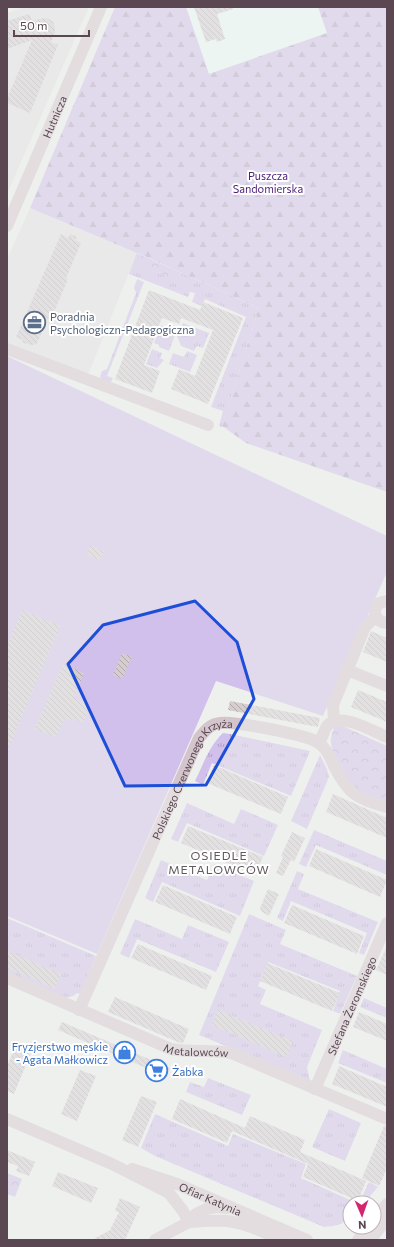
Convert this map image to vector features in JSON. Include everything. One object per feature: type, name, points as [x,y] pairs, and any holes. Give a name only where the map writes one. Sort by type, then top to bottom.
[{"type":"street","name":"Hutnicza","points":[[7,226],[101,7]]},
{"type":"street","points":[[7,349],[208,425]]},
{"type":"street","points":[[387,601],[376,606],[375,613],[381,622],[387,623]]},
{"type":"street","points":[[334,720],[333,705],[347,670],[365,627],[376,616]]},
{"type":"street","points":[[347,670],[387,686]]},
{"type":"street","points":[[387,737],[345,720],[334,720],[327,726],[319,743],[326,749],[343,783],[353,794],[387,807]]},
{"type":"street","name":"Polskiego Czerwonego Krzyża","points":[[79,1010],[199,738],[206,729],[214,724],[239,723],[312,738],[319,743]]},
{"type":"street","name":"Stefana Żeromskiego","points":[[315,1089],[387,923]]},
{"type":"street","name":"Metalowców","points":[[7,978],[171,1049],[185,1052],[219,1051],[231,1053],[387,1119]]},
{"type":"street","name":"Ofiar Katynia","points":[[7,1119],[112,1164],[169,1193],[189,1222],[229,1221],[282,1240]]},
{"type":"street","name":"Ofiar Katynia","points":[[112,1164],[142,1171],[176,1184],[307,1240]]},
{"type":"street","points":[[382,1220],[387,1204]]},
{"type":"street","points":[[155,1240],[189,1222],[196,1214],[206,1209],[216,1207],[232,1208]]},
{"type":"highlighted area","points":[[195,601],[237,642],[254,699],[206,785],[125,786],[68,664],[103,625]]},
{"type":"shaded area","points":[[25,7],[88,7],[88,9],[7,194],[7,13]]},
{"type":"shaded area","points":[[186,7],[318,7],[327,33],[209,74]]},
{"type":"shaded area","points":[[30,208],[137,253],[88,375],[7,345],[7,259]]},
{"type":"green space","name":"Puszcza Sandomierska","points":[[115,7],[186,7],[209,74],[327,33],[318,7],[387,7],[387,492],[246,443],[222,426],[259,308],[138,253],[129,274],[137,253],[30,208]]},
{"type":"green space","points":[[137,253],[184,274],[181,282],[133,263]]},
{"type":"green space","points":[[133,263],[181,281],[184,274],[259,308],[222,427],[219,426],[223,411],[211,407],[246,317],[205,299],[202,306],[192,302],[195,293],[190,292],[188,297],[129,274]]},
{"type":"green space","points":[[137,279],[144,282],[107,376],[113,378],[110,384],[101,379],[100,376],[102,371],[107,369],[136,293],[134,288]]},
{"type":"green space","points":[[183,323],[209,333],[203,348],[197,346],[194,351],[181,346],[177,336]]},
{"type":"green space","points":[[161,325],[176,332],[169,351],[154,343]]},
{"type":"green space","points":[[152,349],[162,353],[160,358],[164,360],[157,368],[146,364]]},
{"type":"green space","points":[[187,351],[197,355],[190,372],[169,364],[173,353],[184,357]]},
{"type":"green space","points":[[7,356],[387,536],[387,572],[323,716],[216,681],[97,954],[7,916]]},
{"type":"green space","points":[[336,723],[387,746],[387,803],[357,790],[343,775],[331,742]]},
{"type":"green space","points":[[223,733],[310,751],[291,796],[212,763],[203,785],[195,781],[210,750]]},
{"type":"green space","points":[[320,755],[329,777],[307,829],[291,821]]},
{"type":"green space","points":[[187,803],[234,824],[241,809],[278,825],[264,856],[187,823],[178,842],[171,839]]},
{"type":"green space","points":[[314,830],[387,861],[387,875],[316,845],[306,867],[299,864]]},
{"type":"green space","points":[[161,860],[207,880],[214,864],[254,881],[240,916],[162,882],[153,902],[145,898]]},
{"type":"green space","points":[[297,871],[304,874],[298,889],[378,922],[364,955],[359,953],[367,933],[291,901],[283,921],[277,918]]},
{"type":"green space","points":[[249,914],[286,930],[280,944],[357,976],[340,1014],[333,1011],[340,991],[268,962],[258,986],[266,990],[260,1004],[322,1030],[307,1067],[310,1081],[199,1035]]},
{"type":"green space","points":[[7,918],[96,956],[80,994],[77,993],[71,997],[64,997],[7,972]]},
{"type":"green space","points":[[135,919],[182,939],[188,925],[229,942],[216,972],[137,939],[129,958],[120,954]]},
{"type":"green space","points":[[364,998],[387,1008],[387,1018],[360,1007]]},
{"type":"green space","points":[[343,1050],[387,1069],[387,1083],[338,1063]]},
{"type":"green space","points":[[208,1078],[251,1095],[242,1115],[186,1092],[190,1082],[204,1087]]},
{"type":"green space","points":[[329,1109],[361,1123],[345,1161],[312,1147]]},
{"type":"green space","points":[[155,1114],[228,1146],[233,1134],[306,1164],[301,1178],[342,1196],[342,1223],[324,1227],[155,1156],[141,1148]]},
{"type":"green space","points":[[7,1173],[22,1179],[15,1197],[7,1194]]},
{"type":"green space","points":[[369,1182],[378,1187],[371,1195],[363,1195]]},
{"type":"building","points":[[194,7],[233,7],[233,9],[217,14],[225,39],[217,42],[216,39],[206,42]]},
{"type":"building","points":[[29,14],[32,21],[44,18],[53,22],[55,34],[51,42],[58,45],[30,113],[7,103],[7,99],[32,40],[7,49],[7,21]]},
{"type":"building","points":[[61,234],[68,238],[70,234],[77,237],[75,240],[81,243],[66,278],[68,279],[54,312],[52,310],[36,345],[33,344],[32,346],[22,342],[23,340],[16,337]]},
{"type":"building","points":[[149,290],[200,310],[203,302],[243,318],[208,404],[171,389],[179,369],[195,376],[213,330],[181,318],[179,324],[162,318],[144,365],[160,371],[152,393],[115,379]]},
{"type":"building","points":[[90,546],[104,551],[100,560],[87,555]]},
{"type":"building","points":[[22,610],[60,626],[7,752],[7,647]]},
{"type":"building","points":[[371,631],[387,638],[387,662],[363,652]]},
{"type":"building","points":[[122,653],[132,657],[122,679],[113,675]]},
{"type":"building","points":[[63,664],[84,673],[74,698],[90,705],[83,723],[72,718],[71,721],[65,718],[56,737],[35,729]]},
{"type":"building","points":[[358,690],[387,702],[387,722],[351,707]]},
{"type":"building","points":[[230,701],[320,718],[318,727],[228,710]]},
{"type":"building","points":[[214,765],[288,797],[281,814],[207,783]]},
{"type":"building","points":[[333,794],[387,818],[387,838],[326,812]]},
{"type":"building","points":[[188,826],[263,857],[255,875],[181,843]]},
{"type":"building","points":[[292,832],[305,838],[294,862],[291,860],[283,876],[276,873],[283,857],[281,856]]},
{"type":"building","points":[[316,849],[387,880],[380,897],[309,866]]},
{"type":"building","points":[[163,885],[237,917],[230,934],[155,902]]},
{"type":"building","points":[[268,889],[279,894],[269,916],[262,912],[260,908]]},
{"type":"building","points":[[292,905],[364,936],[357,954],[284,923]]},
{"type":"building","points":[[138,944],[212,976],[206,990],[131,958]]},
{"type":"building","points":[[387,946],[387,975],[376,970]]},
{"type":"building","points":[[7,951],[61,974],[55,989],[7,968]]},
{"type":"building","points":[[267,963],[340,993],[332,1011],[260,981]]},
{"type":"building","points":[[115,997],[189,1029],[183,1043],[108,1012]]},
{"type":"building","points":[[218,1010],[293,1041],[286,1057],[212,1025]]},
{"type":"building","points":[[359,1012],[387,1024],[387,1041],[353,1027]]},
{"type":"building","points":[[62,1022],[170,1068],[167,1077],[58,1030]]},
{"type":"building","points":[[17,1043],[32,1050],[14,1094],[7,1091],[7,1066]]},
{"type":"building","points":[[339,1066],[387,1087],[387,1107],[332,1084]]},
{"type":"building","points":[[80,1070],[96,1076],[77,1121],[61,1114]]},
{"type":"building","points":[[141,1096],[157,1102],[138,1147],[122,1140]]},
{"type":"building","points":[[180,1099],[245,1128],[250,1116],[305,1140],[300,1152],[366,1181],[360,1195],[344,1195],[303,1177],[308,1164],[232,1131],[227,1143],[172,1119]]},
{"type":"building","points":[[384,1126],[387,1126],[387,1168],[379,1186],[362,1178]]},
{"type":"building","points":[[7,1150],[35,1162],[29,1176],[16,1171],[18,1166],[7,1162]]},
{"type":"building","points":[[58,1172],[98,1188],[91,1203],[52,1186]]},
{"type":"building","points":[[120,1198],[140,1207],[125,1240],[92,1240],[110,1230],[119,1212],[115,1211]]},
{"type":"place","name":"Poradnia Psychologiczn-Pedagogiczna","points":[[34,322]]},
{"type":"place","name":"Fryzjerstwo męskie - Agata Małkowicz","points":[[124,1052]]},
{"type":"place","name":"Żabka","points":[[157,1071]]},
{"type":"district","name":"OSIEDLE METALOWCÓW","points":[[219,862]]}]
